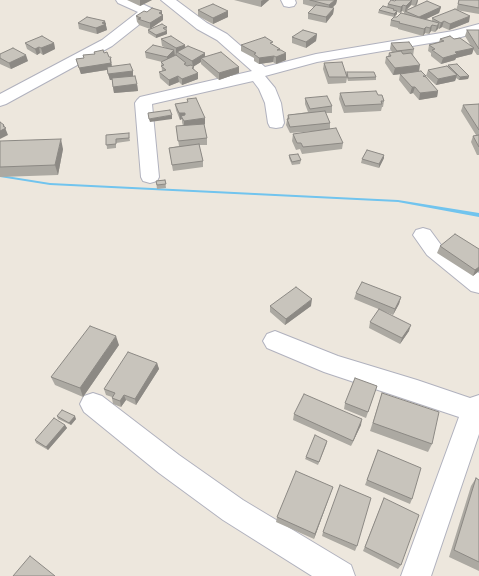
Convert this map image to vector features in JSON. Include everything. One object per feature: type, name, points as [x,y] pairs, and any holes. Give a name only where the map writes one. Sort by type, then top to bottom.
[{"type":"street","points":[[123,0],[148,12]]},
{"type":"street","points":[[0,101],[106,43],[136,19],[169,0],[202,26],[222,37],[253,62],[260,70],[258,74],[267,88],[273,104],[276,123]]},
{"type":"street","points":[[150,177],[143,103],[146,100],[258,74],[316,58],[454,35],[479,28]]},
{"type":"street","points":[[423,236],[434,250],[479,285]]},
{"type":"street","points":[[275,341],[333,365],[477,411],[416,576]]},
{"type":"street","points":[[93,404],[169,464],[233,510],[340,576]]},
{"type":"building","points":[[310,0],[335,0],[329,5]]},
{"type":"building","points":[[391,0],[412,0],[406,6],[403,5],[401,7],[388,4]]},
{"type":"building","points":[[459,0],[479,0],[479,8],[458,4]]},
{"type":"building","points":[[427,1],[441,7],[419,17],[405,11]]},
{"type":"building","points":[[213,4],[228,11],[213,18],[198,10]]},
{"type":"building","points":[[316,5],[334,8],[326,17],[308,13]]},
{"type":"building","points":[[383,6],[397,11],[394,14],[379,10]]},
{"type":"building","points":[[152,8],[162,11],[159,13],[163,15],[150,23],[138,19],[141,18],[136,16],[144,11],[147,12]]},
{"type":"building","points":[[455,9],[470,16],[450,24],[444,21],[441,23],[432,18]]},
{"type":"building","points":[[401,13],[439,23],[437,26],[432,25],[430,28],[426,27],[424,29],[391,20]]},
{"type":"building","points":[[87,17],[105,21],[102,23],[106,24],[96,28],[78,23]]},
{"type":"building","points":[[162,24],[167,27],[163,28],[167,31],[156,35],[148,30]]},
{"type":"building","points":[[303,30],[317,34],[306,42],[292,37]]},
{"type":"building","points":[[467,30],[479,30],[479,49]]},
{"type":"building","points":[[42,36],[54,43],[35,49],[25,43]]},
{"type":"building","points":[[171,36],[185,45],[176,48],[161,39]]},
{"type":"building","points":[[450,36],[454,39],[460,38],[474,48],[455,52],[457,54],[443,58],[432,50],[435,49],[429,45],[444,41],[440,39]]},
{"type":"building","points":[[265,37],[273,42],[270,43],[280,49],[277,50],[281,50],[286,53],[276,57],[259,58],[254,54],[256,53],[241,45]]},
{"type":"building","points":[[409,42],[414,49],[397,51],[391,43]]},
{"type":"building","points":[[153,45],[174,50],[167,57],[145,52]]},
{"type":"building","points":[[188,46],[205,53],[192,61],[177,52]]},
{"type":"building","points":[[13,48],[26,55],[9,63],[0,58],[0,54]]},
{"type":"building","points":[[103,50],[104,53],[107,52],[109,57],[111,57],[111,63],[79,68],[76,59],[84,58],[83,55],[95,54],[94,52]]},
{"type":"building","points":[[401,51],[403,54],[411,53],[420,65],[395,68],[386,57],[391,56],[389,53]]},
{"type":"building","points":[[221,52],[239,67],[219,73],[201,58]]},
{"type":"building","points":[[176,55],[186,63],[184,64],[187,66],[191,65],[194,67],[192,68],[198,73],[182,79],[178,76],[169,80],[159,72],[166,70],[161,66],[164,65],[161,62]]},
{"type":"building","points":[[342,62],[347,77],[329,77],[324,63]]},
{"type":"building","points":[[130,64],[133,71],[108,74],[107,67]]},
{"type":"building","points":[[457,64],[469,76],[460,77],[448,65]]},
{"type":"building","points":[[447,66],[457,75],[438,79],[428,70]]},
{"type":"building","points":[[421,71],[426,76],[423,76],[426,77],[438,91],[420,93],[400,74]]},
{"type":"building","points":[[347,72],[374,72],[376,77],[348,78]]},
{"type":"building","points":[[135,76],[137,84],[113,87],[112,78]]},
{"type":"building","points":[[376,91],[378,95],[382,95],[384,101],[381,101],[382,104],[345,106],[340,93]]},
{"type":"building","points":[[327,96],[332,106],[310,109],[305,98]]},
{"type":"building","points":[[196,98],[205,118],[184,121],[181,116],[185,115],[185,113],[179,113],[175,104],[188,102],[187,99]]},
{"type":"building","points":[[479,104],[479,130],[463,105]]},
{"type":"building","points":[[170,110],[172,115],[149,119],[148,113]]},
{"type":"building","points":[[325,111],[330,123],[290,127],[287,119],[289,119],[288,115]]},
{"type":"building","points":[[0,122],[6,128],[0,131]]},
{"type":"building","points":[[204,124],[207,138],[178,141],[176,126]]},
{"type":"building","points":[[336,128],[343,143],[303,147],[301,143],[297,143],[293,134]]},
{"type":"building","points":[[129,133],[129,138],[116,139],[116,144],[106,145],[106,135]]},
{"type":"building","points":[[479,135],[479,147],[473,136]]},
{"type":"building","points":[[61,139],[55,165],[0,167],[0,141]]},
{"type":"building","points":[[199,144],[203,161],[172,165],[169,148]]},
{"type":"building","points":[[367,150],[384,155],[379,164],[362,159]]},
{"type":"building","points":[[298,154],[301,160],[292,162],[289,155]]},
{"type":"building","points":[[165,180],[166,184],[157,185],[156,181]]},
{"type":"building","points":[[455,234],[479,249],[479,267],[475,270],[440,246]]},
{"type":"building","points":[[362,282],[401,297],[395,309],[356,293]]},
{"type":"building","points":[[296,287],[312,299],[286,319],[270,306]]},
{"type":"building","points":[[379,309],[411,325],[402,338],[370,322]]},
{"type":"building","points":[[90,326],[116,336],[80,388],[51,377]]},
{"type":"building","points":[[128,352],[157,363],[135,399],[124,395],[120,401],[112,398],[115,393],[104,389]]},
{"type":"building","points":[[355,378],[377,386],[368,412],[345,403]]},
{"type":"building","points":[[382,393],[439,412],[432,444],[373,423]]},
{"type":"building","points":[[304,394],[362,419],[353,441],[294,414]]},
{"type":"building","points":[[62,410],[75,416],[69,423],[57,416]]},
{"type":"building","points":[[54,418],[65,425],[46,447],[35,440]]},
{"type":"building","points":[[315,435],[327,441],[319,462],[306,457]]},
{"type":"building","points":[[378,450],[421,468],[412,499],[367,480]]},
{"type":"building","points":[[296,471],[333,487],[315,534],[277,517]]},
{"type":"building","points":[[476,478],[479,480],[479,562],[454,550]]},
{"type":"building","points":[[340,485],[371,498],[357,546],[323,532]]},
{"type":"building","points":[[384,498],[419,515],[401,565],[365,547]]},
{"type":"building","points":[[30,556],[55,576],[13,576]]},
{"type":"waterway","points":[[0,176],[50,184],[398,201],[479,215]]}]
